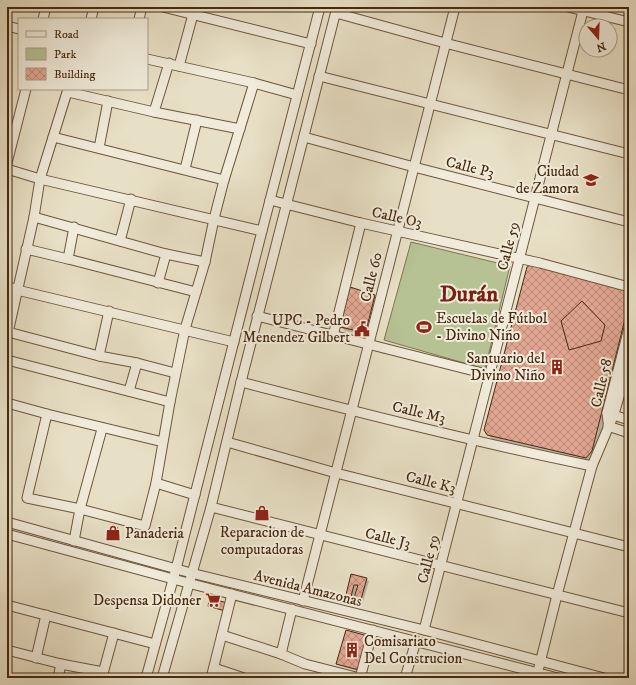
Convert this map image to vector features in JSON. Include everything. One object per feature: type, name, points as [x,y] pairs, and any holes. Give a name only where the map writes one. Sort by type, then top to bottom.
[{"type":"street","points":[[43,18],[46,7]]},
{"type":"street","points":[[91,18],[94,7]]},
{"type":"street","points":[[139,18],[142,7]]},
{"type":"street","points":[[163,7],[194,11],[311,44]]},
{"type":"street","points":[[146,678],[176,569],[320,7]]},
{"type":"street","name":"Calle 60","points":[[303,601],[455,7]]},
{"type":"street","points":[[568,7],[583,9],[629,22]]},
{"type":"street","name":"Calle 59","points":[[424,630],[583,9]]},
{"type":"street","points":[[162,678],[211,507],[241,382],[336,10],[445,43],[629,90]]},
{"type":"street","points":[[179,66],[194,11]]},
{"type":"street","points":[[7,26],[18,29]]},
{"type":"street","points":[[148,59],[297,94]]},
{"type":"street","points":[[154,112],[169,63]]},
{"type":"street","points":[[319,76],[551,133],[629,154]]},
{"type":"street","points":[[47,414],[27,498],[80,509],[145,526],[156,483],[162,442],[185,329],[205,262],[224,180],[254,83]]},
{"type":"street","points":[[7,163],[26,90]]},
{"type":"street","points":[[175,373],[8,334],[34,217],[40,179],[68,90],[154,112],[240,129]]},
{"type":"street","points":[[99,148],[108,101]]},
{"type":"street","points":[[185,170],[197,120]]},
{"type":"street","points":[[53,137],[224,180]]},
{"type":"street","name":"Calle P3","points":[[304,137],[629,222]]},
{"type":"street","points":[[7,169],[40,179],[262,231]]},
{"type":"street","points":[[120,241],[131,200]]},
{"type":"street","name":"Calle O3","points":[[270,200],[361,223],[519,259],[629,287]]},
{"type":"street","points":[[34,217],[166,254],[205,262]]},
{"type":"street","points":[[333,336],[361,223]]},
{"type":"street","points":[[68,259],[74,227]]},
{"type":"street","points":[[26,249],[196,292]]},
{"type":"street","points":[[158,283],[166,254]]},
{"type":"street","points":[[7,286],[17,290],[185,329],[234,342]]},
{"type":"street","points":[[99,356],[109,311]]},
{"type":"street","points":[[258,316],[490,375]]},
{"type":"street","name":"Calle 58","points":[[608,426],[629,328]]},
{"type":"street","points":[[7,360],[170,402]]},
{"type":"street","name":"Calle 58","points":[[610,414],[629,362]]},
{"type":"street","points":[[129,391],[137,363]]},
{"type":"street","name":"Calle M3","points":[[241,382],[473,440],[592,466]]},
{"type":"street","points":[[7,403],[102,429],[162,442]]},
{"type":"street","points":[[610,414],[629,420]]},
{"type":"street","points":[[537,672],[556,595],[592,466],[608,426],[629,433]]},
{"type":"street","points":[[74,540],[80,509],[102,429]]},
{"type":"street","name":"Calle K3","points":[[227,442],[336,473],[629,547]]},
{"type":"street","points":[[156,483],[195,495]]},
{"type":"street","name":"Calle J3","points":[[211,507],[629,613]]},
{"type":"street","name":"Avenida Amazonas","points":[[7,522],[191,573],[424,630],[604,678]]},
{"type":"street","name":"Avenida Amazonas","points":[[7,534],[188,583],[558,678]]},
{"type":"street","points":[[211,678],[232,594]]},
{"type":"street","points":[[7,605],[155,644]]},
{"type":"street","points":[[281,654],[292,609]]},
{"type":"street","points":[[36,658],[46,615]]},
{"type":"street","points":[[222,635],[281,654],[305,664],[360,678],[373,630]]},
{"type":"street","points":[[7,650],[102,675],[114,632]]},
{"type":"street","points":[[405,678],[416,641]]},
{"type":"street","points":[[58,678],[61,664]]},
{"type":"street","points":[[214,668],[244,678]]},
{"type":"green space","points":[[411,242],[510,266],[485,369],[384,340]]},
{"type":"building","name":"Santuario del Divino Niño","points":[[532,264],[629,290],[629,303],[592,451],[586,458],[487,435],[484,430],[527,267]]},
{"type":"building","points":[[350,287],[375,295],[367,327],[359,326],[358,331],[340,327]]},
{"type":"building","points":[[582,301],[605,325],[601,341],[569,350],[561,321]]},
{"type":"building","name":"UPC - Pedro Menendez Gilbert","points":[[359,326],[367,327],[366,332],[358,331]]},
{"type":"building","name":"Panaderia","points":[[112,526],[118,528],[114,539],[108,537]]},
{"type":"building","points":[[351,574],[367,578],[360,603],[353,601],[358,585],[354,585],[350,601],[345,599]]},
{"type":"building","points":[[210,598],[227,603],[225,611],[208,606]]},
{"type":"building","name":"Comisariato Del Construcion","points":[[346,630],[368,636],[359,670],[336,664]]},
{"type":"place","name":"Ciudad de Zamora","points":[[591,180]]},
{"type":"place","name":"Escuelas de Fútbol - Divino Niño","points":[[424,327]]},
{"type":"place","name":"UPC - Pedro Menendez Gilbert","points":[[362,329]]},
{"type":"place","name":"Santuario del Divino Niño","points":[[557,367]]},
{"type":"place","name":"Reparacion de computadoras","points":[[262,513]]},
{"type":"place","name":"Panaderia","points":[[113,533]]},
{"type":"place","name":"Despensa Didoner","points":[[213,600]]},
{"type":"place","name":"Comisariato Del Construcion","points":[[352,650]]},
{"type":"district","name":"Durán","points":[[469,293]]}]
